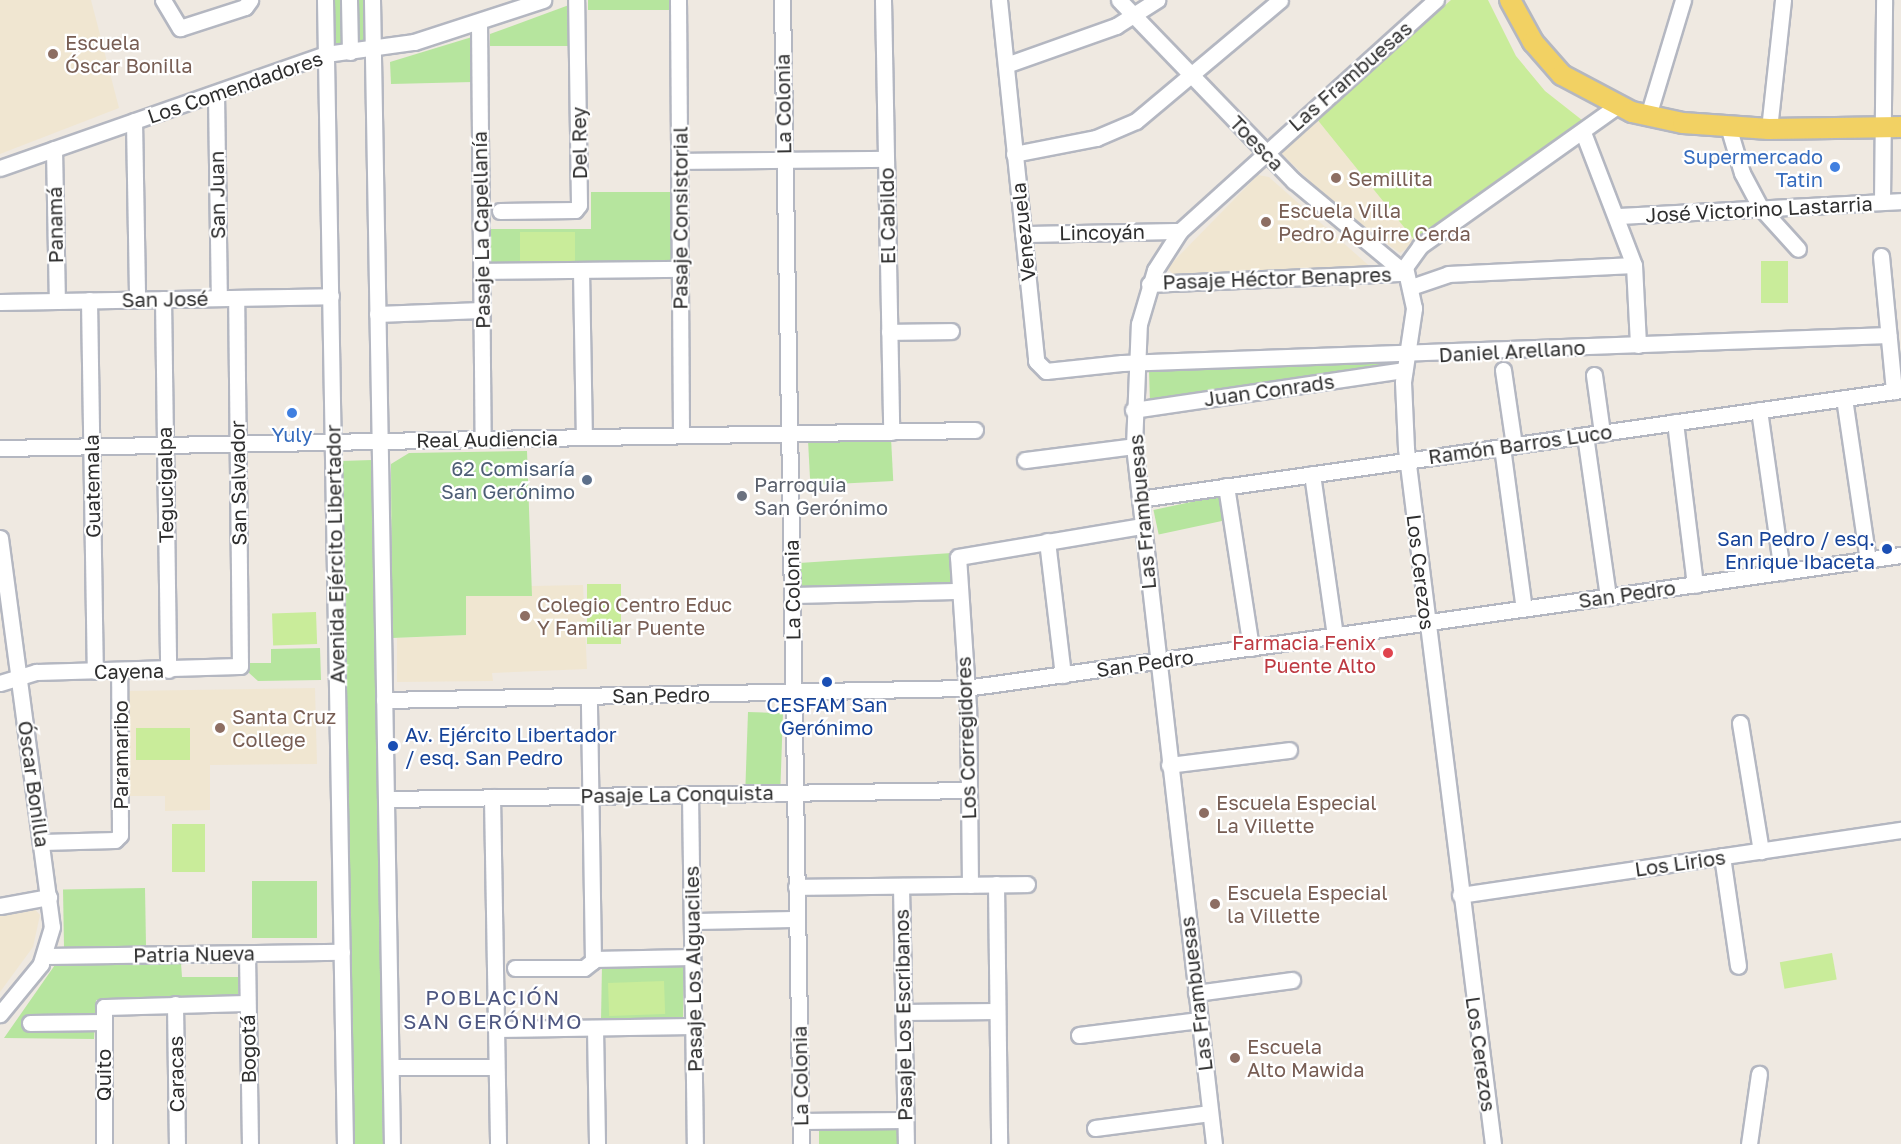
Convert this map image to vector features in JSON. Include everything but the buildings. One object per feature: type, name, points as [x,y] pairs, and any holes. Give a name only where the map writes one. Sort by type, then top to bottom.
[{"type":"main road","points":[[1510,0],[1551,64],[1617,106],[1648,116],[1728,126],[1769,129],[1892,128]]},
{"type":"street","points":[[163,0],[178,27],[249,2]]},
{"type":"street","name":"Avenida Ejército Libertador","points":[[325,0],[345,1144]]},
{"type":"street","points":[[349,0],[350,52]]},
{"type":"street","points":[[372,0],[392,1144]]},
{"type":"street","name":"Los Comendadores","points":[[0,168],[326,54],[373,50],[479,22],[543,0]]},
{"type":"street","name":"Del Rey","points":[[500,211],[574,210],[579,205],[576,0]]},
{"type":"street","name":"Pasaje Consistorial","points":[[678,0],[681,435]]},
{"type":"street","name":"La Colonia","points":[[782,0],[801,1144]]},
{"type":"street","name":"El Cabildo","points":[[883,0],[891,432]]},
{"type":"street","name":"Venezuela","points":[[999,0],[1038,366],[1050,371],[1135,364]]},
{"type":"street","name":"Toesca","points":[[1119,0],[1264,151],[1332,216],[1408,280]]},
{"type":"street","points":[[1006,65],[1133,17],[1156,0]]},
{"type":"street","points":[[1014,154],[1118,130],[1162,104],[1280,0]]},
{"type":"street","name":"Las Frambuesas","points":[[1214,1144],[1134,446],[1135,364],[1149,284],[1180,231],[1264,151],[1436,0]]},
{"type":"street","points":[[1769,129],[1784,0]]},
{"type":"street","points":[[1882,202],[1892,128],[1884,0]]},
{"type":"street","points":[[1648,116],[1680,1]]},
{"type":"street","name":"Pasaje La Capellanía","points":[[479,22],[483,439]]},
{"type":"street","name":"San Juan","points":[[216,93],[219,298]]},
{"type":"street","points":[[1408,280],[1409,257],[1420,246],[1584,135],[1617,106]]},
{"type":"street","points":[[134,121],[137,299]]},
{"type":"street","points":[[1728,126],[1742,172],[1761,208],[1798,249]]},
{"type":"street","points":[[1584,135],[1634,265],[1638,345]]},
{"type":"street","name":"Panamá","points":[[54,149],[57,301]]},
{"type":"street","points":[[680,161],[886,159]]},
{"type":"street","name":"José Victorino Lastarria","points":[[1617,216],[1901,201]]},
{"type":"street","name":"Lincoyán","points":[[1023,234],[1180,231]]},
{"type":"street","points":[[1881,256],[1888,335],[1897,390]]},
{"type":"street","name":"Pasaje Héctor Benapres","points":[[1149,284],[1408,280],[1448,274],[1634,265]]},
{"type":"street","points":[[481,271],[680,269]]},
{"type":"street","points":[[581,270],[584,437]]},
{"type":"street","name":"Los Cerezos","points":[[1408,280],[1414,308],[1406,363],[1407,460],[1493,1144]]},
{"type":"street","name":"San José","points":[[0,302],[330,296]]},
{"type":"street","name":"San Salvador","points":[[236,298],[239,668]]},
{"type":"street","name":"Tegucigalpa","points":[[163,299],[168,670]]},
{"type":"street","name":"Guatemala","points":[[89,300],[95,671]]},
{"type":"street","points":[[377,314],[481,310]]},
{"type":"street","points":[[889,332],[951,332]]},
{"type":"street","name":"Daniel Arellano","points":[[1135,364],[1406,363],[1638,345],[1888,335]]},
{"type":"street","name":"Juan Conrads","points":[[1133,410],[1406,363]]},
{"type":"street","points":[[1503,370],[1524,609]]},
{"type":"street","points":[[1594,375],[1602,433]]},
{"type":"street","name":"Ramón Barros Luco","points":[[1140,499],[1897,390]]},
{"type":"street","points":[[1844,398],[1868,560]]},
{"type":"street","points":[[1759,410],[1782,572]]},
{"type":"street","points":[[1675,422],[1695,585]]},
{"type":"street","name":"Real Audiencia","points":[[0,448],[975,430]]},
{"type":"street","points":[[1585,435],[1608,597]]},
{"type":"street","points":[[1025,460],[1134,446]]},
{"type":"street","points":[[1312,474],[1335,636]]},
{"type":"street","points":[[1226,486],[1251,648]]},
{"type":"street","points":[[1063,675],[1047,541],[1142,526]]},
{"type":"street","name":"Óscar Bonilla","points":[[0,538],[3,575],[20,680],[52,927],[46,956],[0,1014]]},
{"type":"street","name":"Los Corregidores","points":[[970,885],[966,688],[957,591],[962,553],[1047,541]]},
{"type":"street","name":"San Pedro","points":[[384,700],[966,688],[1901,555]]},
{"type":"street","points":[[792,595],[957,591]]},
{"type":"street","name":"Cayena","points":[[20,680],[36,672],[239,668]]},
{"type":"street","name":"Paramaribo","points":[[42,842],[118,838],[119,671]]},
{"type":"street","points":[[0,683],[20,680]]},
{"type":"street","points":[[589,696],[593,959]]},
{"type":"street","points":[[1740,723],[1761,851]]},
{"type":"street","points":[[1169,765],[1289,750]]},
{"type":"street","name":"Pasaje La Conquista","points":[[386,799],[969,790]]},
{"type":"street","name":"Pasaje Los Alguaciles","points":[[690,794],[695,1144]]},
{"type":"street","points":[[492,797],[498,1144]]},
{"type":"street","name":"Los Lirios","points":[[1460,895],[1901,830]]},
{"type":"street","points":[[1722,856],[1738,966]]},
{"type":"street","points":[[996,884],[999,1144]]},
{"type":"street","points":[[796,887],[1027,884]]},
{"type":"street","name":"Pasaje Los Escribanos","points":[[901,886],[906,1144]]},
{"type":"street","points":[[0,906],[49,897]]},
{"type":"street","points":[[692,921],[797,919]]},
{"type":"street","name":"Patria Nueva","points":[[46,956],[342,952]]},
{"type":"street","name":"Bogotá","points":[[247,954],[250,1144]]},
{"type":"street","points":[[515,968],[584,968],[593,959],[693,957]]},
{"type":"street","points":[[1196,993],[1292,980]]},
{"type":"street","points":[[30,1023],[175,1004],[247,1002]]},
{"type":"street","name":"Caracas","points":[[175,1004],[177,1144]]},
{"type":"street","points":[[903,1012],[997,1011]]},
{"type":"street","name":"Quito","points":[[103,1015],[104,1144]]},
{"type":"street","points":[[1079,1035],[1199,1020]]},
{"type":"street","points":[[496,1029],[693,1026]]},
{"type":"street","points":[[595,1028],[597,1144]]},
{"type":"street","points":[[391,1067],[496,1067]]},
{"type":"street","points":[[1749,1144],[1759,1074]]},
{"type":"street","points":[[1095,1128],[1210,1113],[1226,1144]]},
{"type":"street","points":[[801,1121],[905,1120]]},
{"type":"shaded area","name":"Escuela Óscar Bonilla","points":[[0,0],[91,0],[119,108],[0,154]]},
{"type":"shaded area","name":"Semillita","points":[[1316,118],[1416,242],[1400,253],[1336,207],[1278,150]]},
{"type":"shaded area","name":"Escuela Villa Pedro Aguirre Cerda","points":[[1258,175],[1269,177],[1375,271],[1176,277],[1167,268]]},
{"type":"shaded area","name":"Colegio Centro Educ Y Familiar Puente","points":[[583,585],[587,669],[492,673],[493,681],[397,682],[397,638],[466,635],[466,596],[532,595],[531,586]]},
{"type":"shaded area","name":"Santa Cruz College","points":[[315,688],[317,764],[210,765],[210,810],[165,811],[165,796],[126,796],[124,691]]},
{"type":"shaded area","points":[[32,906],[40,915],[33,947],[0,992],[0,912]]},
{"type":"green space","points":[[331,0],[365,0],[366,40],[361,44],[335,45]]},
{"type":"green space","points":[[588,0],[669,0],[669,10],[588,10]]},
{"type":"green space","points":[[1451,0],[1488,0],[1516,56],[1545,91],[1587,124],[1416,242],[1316,118]]},
{"type":"green space","points":[[569,5],[570,46],[490,46],[490,34]]},
{"type":"green space","points":[[472,37],[473,82],[391,84],[390,62]]},
{"type":"green space","points":[[591,192],[674,192],[674,268],[490,268],[490,229],[591,229]]},
{"type":"green space","points":[[520,232],[575,232],[575,265],[520,265]]},
{"type":"green space","points":[[1761,261],[1788,261],[1788,303],[1761,303]]},
{"type":"green space","points":[[1389,359],[1390,367],[1150,403],[1149,371]]},
{"type":"green space","points":[[891,438],[893,481],[810,485],[808,442]]},
{"type":"green space","points":[[527,451],[532,596],[466,596],[466,635],[392,638],[391,464],[409,453]]},
{"type":"green space","points":[[372,460],[383,1144],[350,1144],[340,467],[341,461]]},
{"type":"green space","points":[[1219,496],[1224,520],[1159,534],[1153,510]]},
{"type":"green space","points":[[952,553],[953,588],[800,591],[799,563]]},
{"type":"green space","points":[[587,584],[621,584],[621,644],[587,644]]},
{"type":"green space","points":[[316,612],[317,644],[273,646],[272,614]]},
{"type":"green space","points":[[320,648],[321,680],[258,681],[248,672],[248,663],[271,663],[271,649]]},
{"type":"green space","points":[[748,712],[783,713],[780,787],[745,786]]},
{"type":"green space","points":[[136,728],[190,728],[190,760],[136,760]]},
{"type":"green space","points":[[172,824],[205,824],[205,872],[172,872]]},
{"type":"green space","points":[[252,881],[317,881],[317,938],[252,938]]},
{"type":"green space","points":[[145,888],[146,946],[64,947],[63,889]]},
{"type":"green space","points":[[1832,953],[1837,980],[1784,989],[1780,962]]},
{"type":"green space","points":[[57,962],[181,963],[182,977],[238,977],[238,999],[96,1000],[94,1039],[4,1038]]},
{"type":"green space","points":[[602,964],[684,965],[683,1024],[601,1023]]},
{"type":"green space","points":[[664,981],[665,1014],[609,1016],[608,983]]},
{"type":"green space","points":[[819,1126],[897,1126],[897,1144],[819,1144]]},
{"type":"place","name":"Escuela Óscar Bonilla","points":[[53,54]]},
{"type":"place","name":"Supermercado Tatin","points":[[1835,167]]},
{"type":"place","name":"Semillita","points":[[1336,178]]},
{"type":"place","name":"Escuela Villa Pedro Aguirre Cerda","points":[[1266,222]]},
{"type":"place","name":"Yuly","points":[[292,413]]},
{"type":"place","name":"62 Comisaría San Gerónimo","points":[[587,480]]},
{"type":"place","name":"Parroquia San Gerónimo","points":[[742,496]]},
{"type":"place","name":"San Pedro / esq. Enrique Ibaceta","points":[[1887,549]]},
{"type":"place","name":"Colegio Centro Educ Y Familiar Puente","points":[[525,616]]},
{"type":"place","name":"Farmacia Fenix Puente Alto","points":[[1388,653]]},
{"type":"place","name":"CESFAM San Gerónimo","points":[[827,682]]},
{"type":"place","name":"Santa Cruz College","points":[[220,728]]},
{"type":"place","name":"Av. Ejército Libertador / esq. San Pedro","points":[[393,746]]},
{"type":"place","name":"Escuela Especial La Villette","points":[[1204,813]]},
{"type":"place","name":"Escuela Especial la Villette","points":[[1215,904]]},
{"type":"place","name":"Escuela Alto Mawida","points":[[1235,1058]]},
{"type":"district","name":"POBLACIÓN SAN GERÓNIMO","points":[[493,1009]]}]
